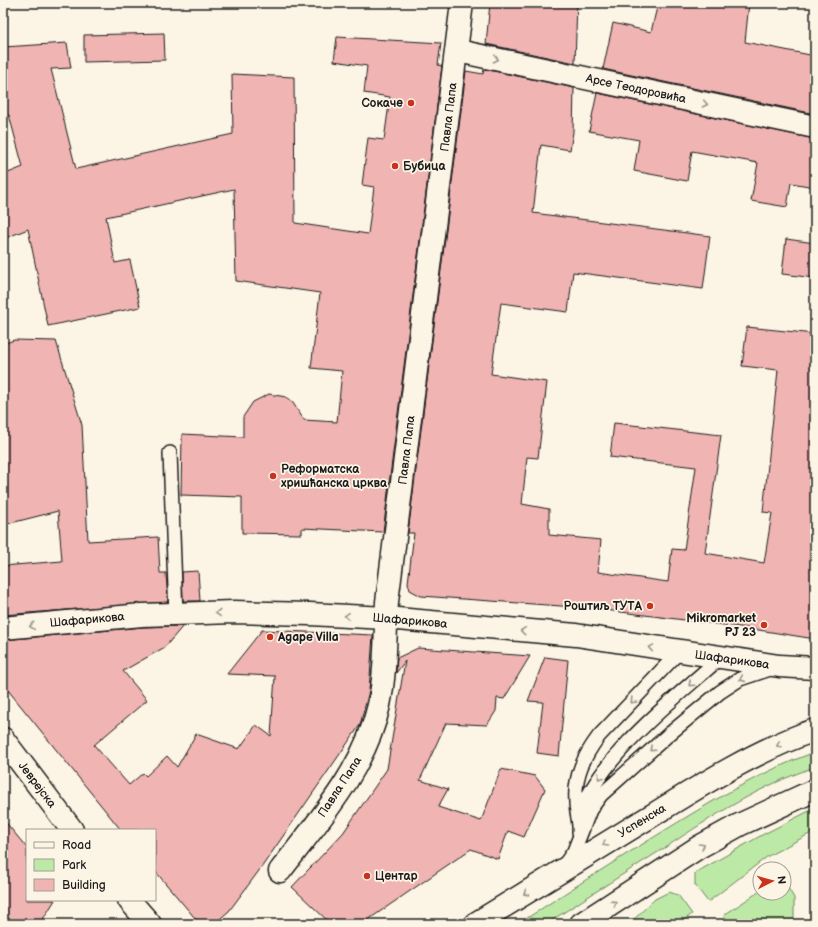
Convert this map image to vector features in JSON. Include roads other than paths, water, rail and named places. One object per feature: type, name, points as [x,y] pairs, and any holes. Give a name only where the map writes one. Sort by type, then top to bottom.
[{"type":"street","name":"Павла Папа","points":[[280,871],[323,816],[361,759],[378,706],[384,666],[386,618],[458,51],[462,3]]},
{"type":"street","name":"Арсе Теодоровића","points":[[458,51],[815,127]]},
{"type":"street","name":"Шафарикова","points":[[3,628],[142,615],[242,612],[386,618],[576,635],[720,658],[779,666],[815,668]]},
{"type":"street","name":"Успенска","points":[[475,924],[688,793],[762,753],[815,730]]},
{"type":"street","name":"Јеврејска","points":[[3,739],[71,829]]},
{"type":"street","points":[[581,924],[699,847],[739,825],[815,790]]},
{"type":"street","points":[[131,901],[150,924]]},
{"type":"lane","points":[[170,453],[176,614]]},
{"type":"lane","points":[[579,836],[579,817],[576,803],[577,778],[589,750],[599,736],[679,652]]},
{"type":"lane","points":[[579,817],[589,792],[620,752],[654,717],[720,658]]},
{"type":"lane","points":[[559,872],[574,852],[590,810],[602,795],[698,709],[740,679],[779,666]]},
{"type":"place","name":"Сокаче","points":[[411,103]]},
{"type":"place","name":"Бубица","points":[[395,166]]},
{"type":"place","name":"Реформатска хришћанска црква","points":[[273,476]]},
{"type":"place","name":"Роштиљ ТУТА","points":[[650,606]]},
{"type":"place","name":"Mikromarket PJ 23","points":[[764,625]]},
{"type":"place","name":"Agape Villa","points":[[270,637]]},
{"type":"place","name":"Центар","points":[[367,876]]}]
